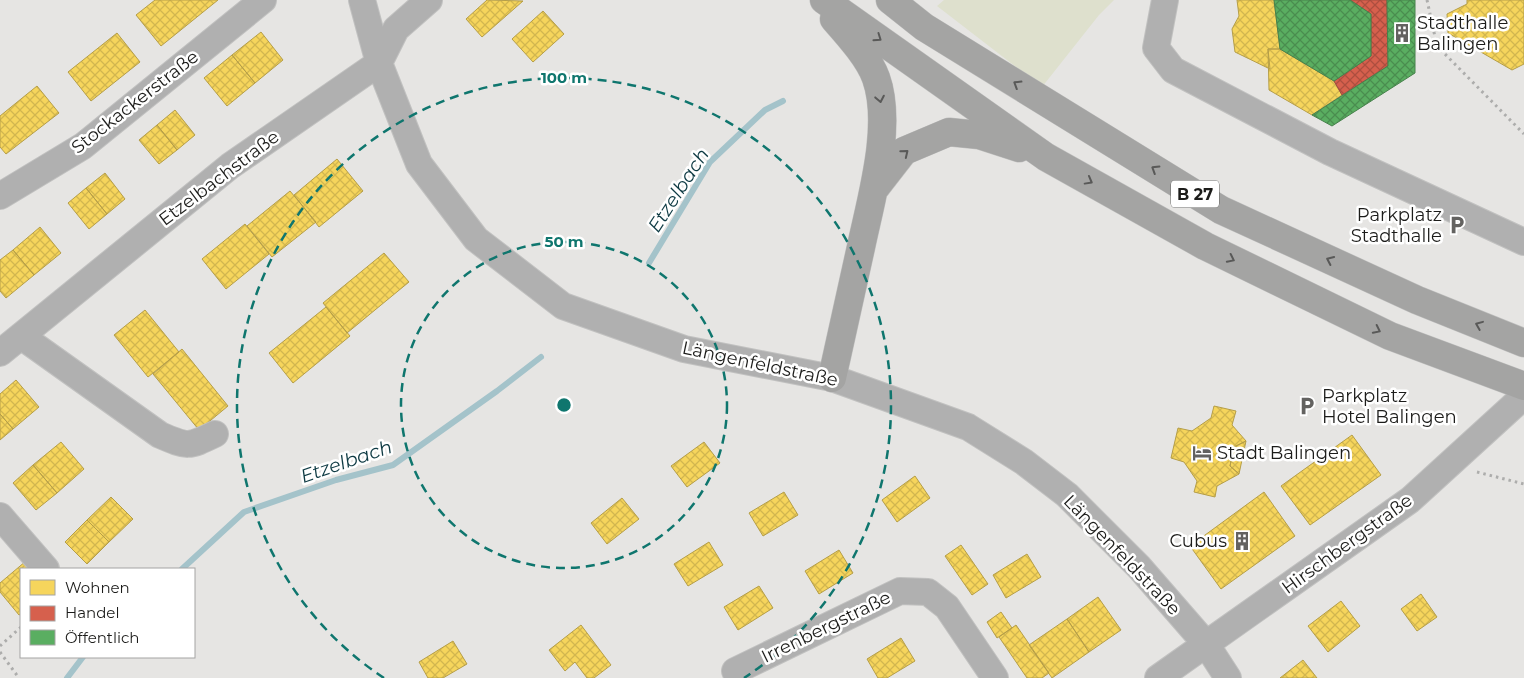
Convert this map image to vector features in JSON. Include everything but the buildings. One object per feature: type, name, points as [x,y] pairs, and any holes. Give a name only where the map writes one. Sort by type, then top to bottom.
[{"type":"highway","points":[[819,0],[857,47],[876,78],[882,107],[881,144],[873,190],[832,378]]},
{"type":"highway","name":"B 27","points":[[824,0],[1046,157],[1206,246],[1390,336],[1524,386]]},
{"type":"highway","name":"B 27","points":[[890,0],[924,27],[1221,210],[1417,300],[1524,344]]},
{"type":"highway","points":[[873,190],[904,151],[949,132],[979,135],[1046,157]]},
{"type":"street","name":"Stockackerstraße","points":[[0,196],[83,146],[263,0]]},
{"type":"street","name":"Längenfeldstraße","points":[[362,0],[379,63],[419,164],[476,239],[563,306],[684,349],[832,378],[968,427],[1024,462],[1067,495],[1139,567],[1206,644],[1228,678]]},
{"type":"street","name":"Etzelbachstraße","points":[[0,353],[230,166],[379,63],[396,29],[430,0]]},
{"type":"street","points":[[1165,0],[1156,48],[1173,70],[1330,152],[1524,242]]},
{"type":"street","points":[[21,336],[160,435],[191,445],[215,434]]},
{"type":"street","name":"Hirschbergstraße","points":[[1158,678],[1410,500],[1524,396]]},
{"type":"street","points":[[0,516],[45,568]]},
{"type":"street","name":"Irrenbergstraße","points":[[735,671],[900,591],[928,592],[947,607],[995,678]]},
{"type":"path","points":[[1427,0],[1437,46],[1524,134]]},
{"type":"path","points":[[1453,460],[1524,484]]},
{"type":"path","points":[[0,646],[20,628]]},
{"type":"path","points":[[0,652],[19,678]]},
{"type":"green space","points":[[944,0],[1114,0],[1099,15],[1042,87],[937,6]]},
{"type":"waterway","name":"Etzelbach","points":[[649,263],[710,162],[765,110],[783,101]]},
{"type":"waterway","name":"Etzelbach","points":[[183,568],[244,512],[336,480],[393,465],[497,391],[541,357]]},
{"type":"waterway","name":"Etzelbach","points":[[67,678],[82,658]]},
{"type":"place","name":"Stadthalle Balingen","points":[[1402,33]]},
{"type":"place","name":"Parkplatz Stadthalle","points":[[1457,225]]},
{"type":"place","name":"Parkplatz Hotel Balingen","points":[[1307,406]]},
{"type":"place","name":"Stadt Balingen","points":[[1202,453]]},
{"type":"place","name":"Cubus","points":[[1242,541]]}]
